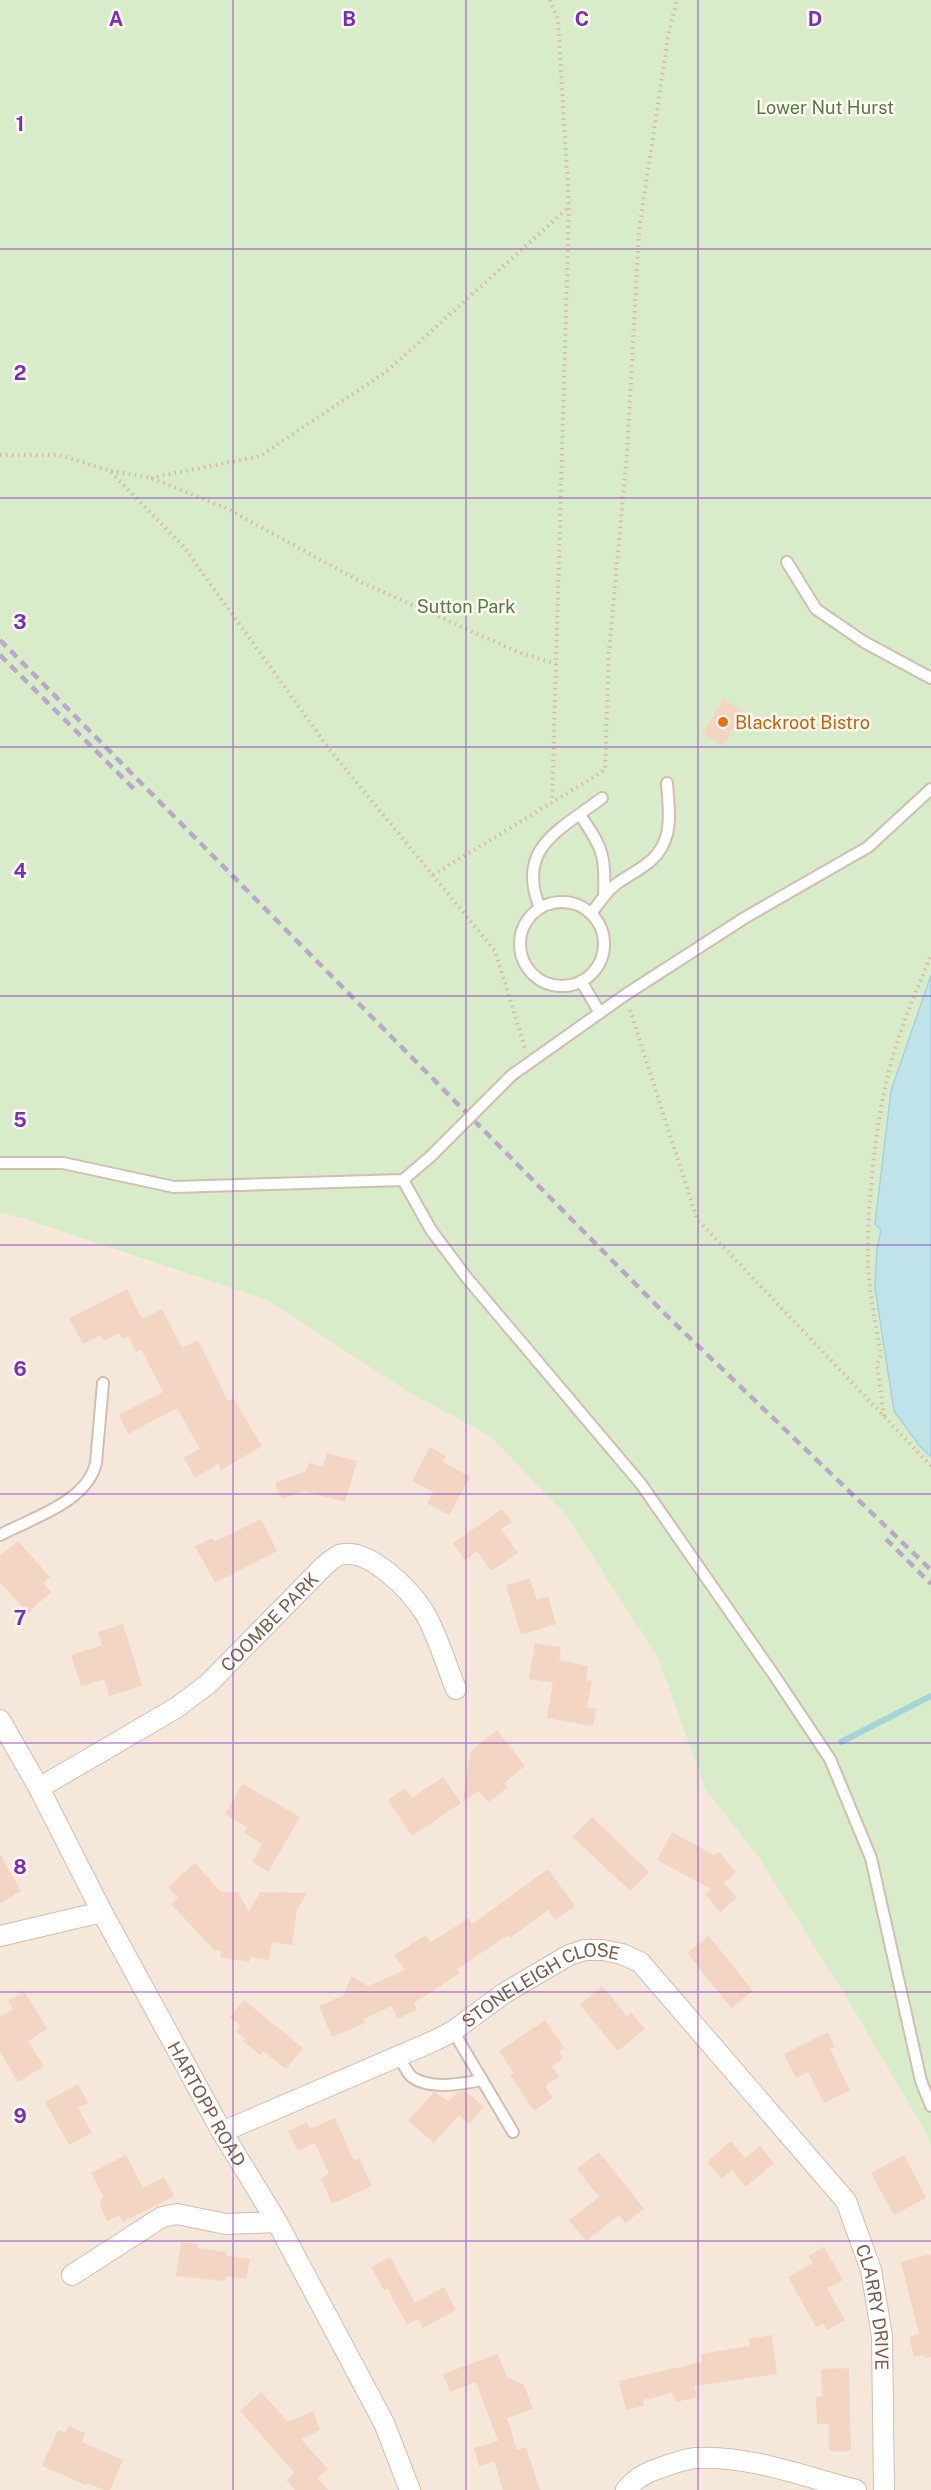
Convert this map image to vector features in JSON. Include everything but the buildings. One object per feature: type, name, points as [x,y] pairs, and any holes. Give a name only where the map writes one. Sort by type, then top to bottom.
[{"type":"street","name":"COOMBE PARK","points":[[39,1788],[176,1708],[208,1684],[324,1566],[339,1555],[356,1554],[371,1560],[410,1592],[425,1613],[456,1689]]},
{"type":"street","name":"HARTOPP ROAD","points":[[0,1720],[39,1788],[102,1912],[222,2132],[277,2222],[384,2422],[410,2490]]},
{"type":"street","points":[[0,1936],[102,1912]]},
{"type":"street","name":"STONELEIGH CLOSE","points":[[222,2132],[453,2031],[503,1994],[569,1955],[585,1950],[622,1954],[640,1962],[798,2147]]},
{"type":"street","name":"CLARRY DRIVE","points":[[798,2147],[846,2201],[871,2270],[882,2336],[884,2490]]},
{"type":"street","points":[[72,2275],[170,2214],[226,2224],[277,2222]]},
{"type":"street","points":[[626,2490],[643,2474],[663,2467],[693,2458],[720,2458],[856,2490]]},
{"type":"lane","points":[[787,562],[816,609],[864,642],[931,678]]},
{"type":"lane","points":[[591,914],[604,895],[617,884],[646,867],[662,848],[667,834],[669,815],[667,783]]},
{"type":"lane","points":[[0,1163],[63,1164],[174,1187],[403,1180],[431,1156],[512,1075],[625,995],[746,917],[868,847],[931,789]]},
{"type":"lane","points":[[540,908],[534,894],[531,877],[533,861],[549,838],[602,798]]},
{"type":"lane","points":[[580,815],[601,848],[606,864],[604,895]]},
{"type":"lane","points":[[567,902],[580,906],[591,914],[599,924],[604,937],[604,950],[600,963],[592,974],[567,986],[547,982],[530,970],[522,958],[520,944],[522,930],[529,918],[540,908],[553,903],[567,902]]},
{"type":"lane","points":[[581,981],[600,1013]]},
{"type":"lane","points":[[403,1180],[432,1230],[467,1278],[640,1484],[830,1759],[871,1858],[921,2081],[931,2106]]},
{"type":"lane","points":[[0,1535],[63,1502],[80,1490],[93,1475],[103,1383]]},
{"type":"lane","points":[[453,2031],[513,2132]]},
{"type":"lane","points":[[399,2056],[411,2076],[434,2084],[458,2085],[482,2080]]},
{"type":"path","points":[[550,0],[558,20],[569,207],[552,802]]},
{"type":"path","points":[[433,875],[605,770],[609,651],[627,454],[639,230],[669,31],[676,0]]},
{"type":"path","points":[[151,478],[260,456],[387,371],[569,207]]},
{"type":"path","points":[[0,455],[60,455],[110,471],[151,478],[226,508],[361,582],[518,652],[556,664]]},
{"type":"path","points":[[110,471],[183,546],[330,750],[495,951],[529,1063]]},
{"type":"path","points":[[884,1416],[877,1365],[881,1354],[868,1263],[874,1171],[881,1108],[889,1070],[902,1027],[931,954]]},
{"type":"path","points":[[625,995],[697,1219],[931,1466]]},
{"type":"shaded area","points":[[0,1213],[22,1218],[269,1301],[408,1392],[490,1436],[565,1514],[658,1658],[705,1789],[759,1858],[849,2002],[926,2133],[931,2149],[931,2490],[0,2490]]},
{"type":"green space","name":"Sutton Park","points":[[0,0],[931,0],[931,2149],[926,2133],[849,2002],[759,1858],[705,1789],[658,1658],[565,1514],[490,1436],[408,1392],[269,1301],[22,1218],[0,1213]]},
{"type":"water","points":[[931,975],[931,1457],[919,1445],[894,1411],[875,1288],[877,1249],[881,1230],[875,1224],[891,1091]]},
{"type":"waterway","points":[[841,1742],[931,1696]]},
{"type":"railway","points":[[0,640],[664,1313],[931,1570]]},
{"type":"railway","points":[[0,655],[136,791]]},
{"type":"railway","points":[[886,1539],[931,1584]]},
{"type":"place","name":"Blackroot Bistro","points":[[723,722]]},
{"type":"park label","name":"Lower Nut Hurst","points":[[825,107]]}]
